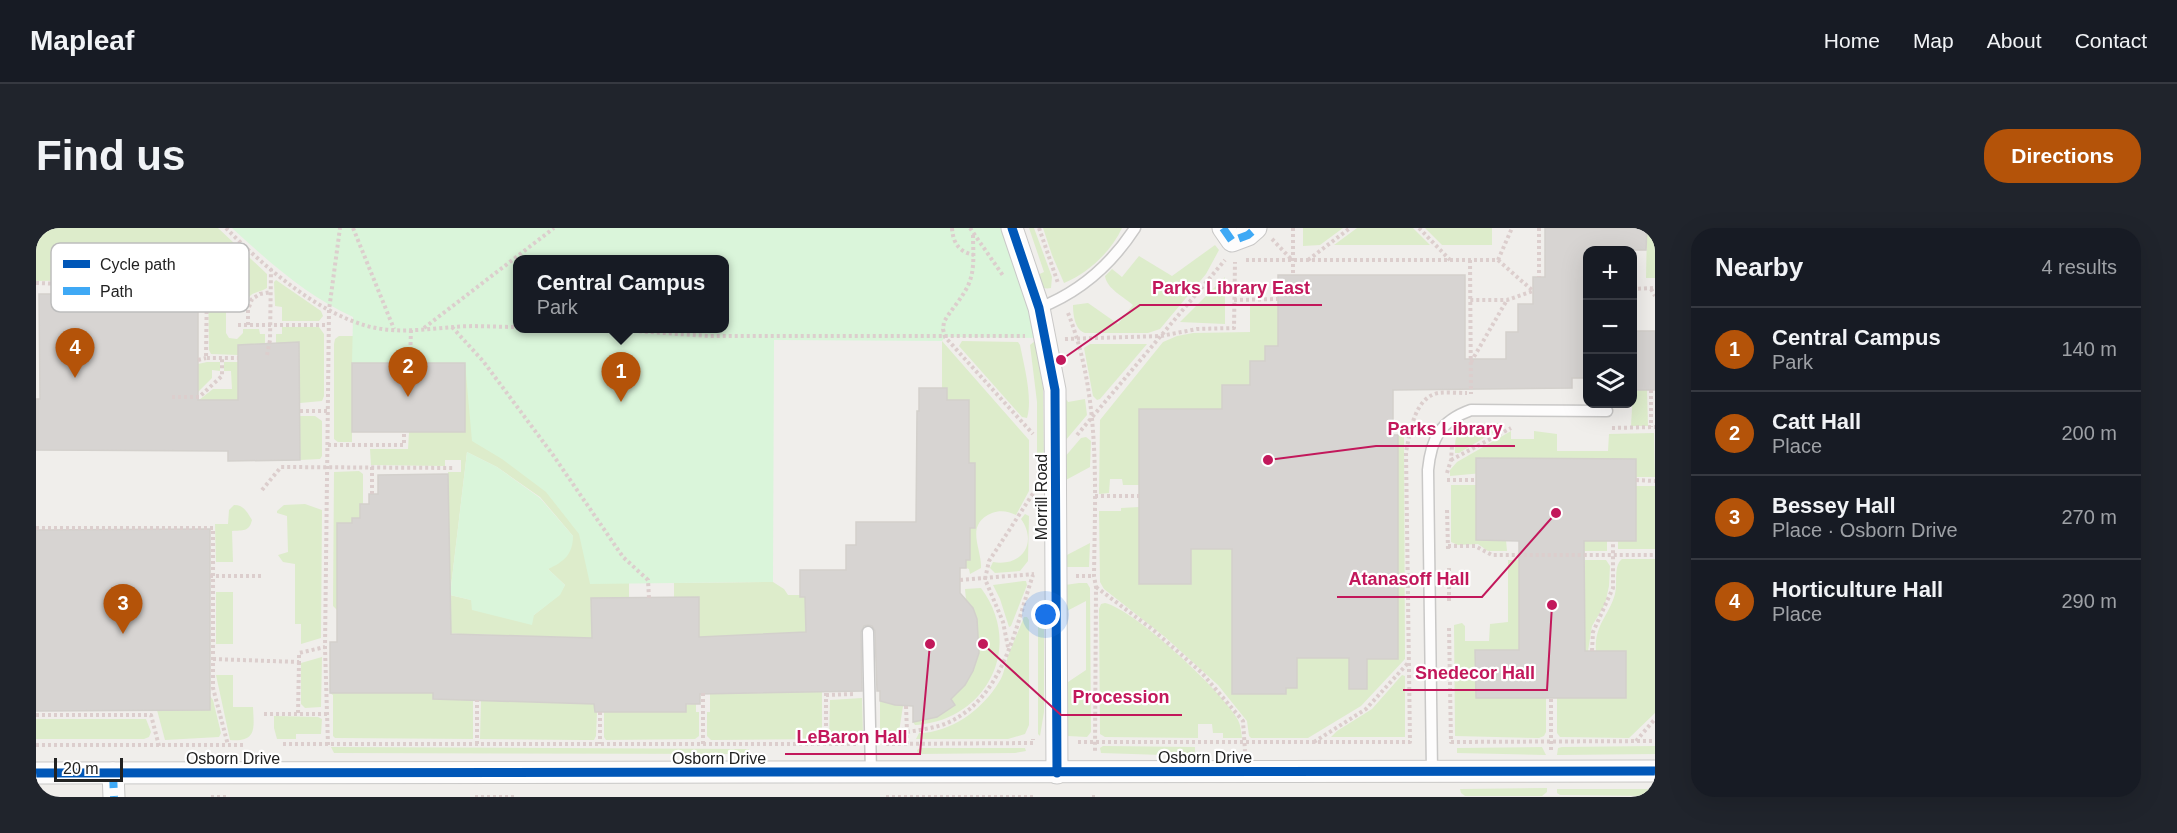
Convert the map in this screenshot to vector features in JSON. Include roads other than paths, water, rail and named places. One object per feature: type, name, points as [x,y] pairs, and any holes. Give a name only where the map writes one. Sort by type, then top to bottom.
[{"type":"street","name":"Morrill Road","points":[[1012,228],[1039,308],[1055,390],[1057,773]]},
{"type":"street","points":[[1223,228],[1232,241],[1262,231]]},
{"type":"street","name":"Osborn Drive","points":[[36,773],[1655,771]]},
{"type":"street","points":[[113,773],[114,797]]},
{"type":"lane","points":[[1039,308],[1063,298],[1088,282],[1114,256],[1135,228]]},
{"type":"lane","points":[[1432,772],[1428,470],[1429,452],[1436,434],[1454,416],[1471,410],[1607,411]]},
{"type":"lane","points":[[868,632],[871,773]]},
{"type":"place","name":"Parks Library East","points":[[1061,360]]},
{"type":"place","name":"Horticulture Hall","points":[[75,378]]},
{"type":"place","name":"Catt Hall","points":[[408,397]]},
{"type":"place","name":"Central Campus","points":[[621,402]]},
{"type":"place","name":"Parks Library","points":[[1268,460]]},
{"type":"place","name":"Atanasoff Hall","points":[[1556,513]]},
{"type":"place","name":"Snedecor Hall","points":[[1552,605]]},
{"type":"place","name":"Bessey Hall","points":[[123,634]]},
{"type":"place","name":"LeBaron Hall","points":[[930,644]]},
{"type":"place","name":"Procession","points":[[983,644]]}]
